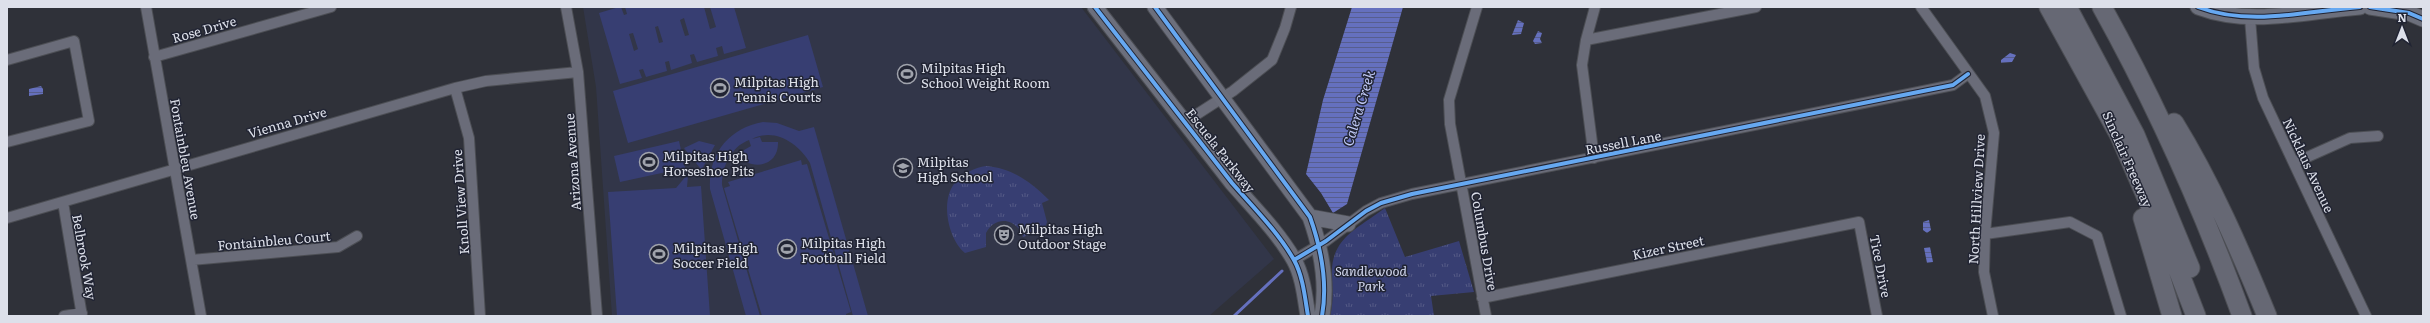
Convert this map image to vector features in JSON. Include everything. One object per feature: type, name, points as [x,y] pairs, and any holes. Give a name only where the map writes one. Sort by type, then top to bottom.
[{"type":"highway","name":"Sinclair Freeway","points":[[2049,7],[2120,136],[2196,316]]},
{"type":"highway","points":[[2067,7],[2135,135],[2209,316]]},
{"type":"highway","points":[[2102,7],[2123,45],[2191,185],[2242,316]]},
{"type":"highway","points":[[2123,45],[2188,146],[2236,245],[2266,316]]},
{"type":"highway","points":[[2082,65],[2131,181],[2172,316]]},
{"type":"street","name":"Fontainbleu Avenue","points":[[146,7],[173,168],[201,316]]},
{"type":"street","name":"Rose Drive","points":[[154,57],[331,7]]},
{"type":"street","name":"Arizona Avenue","points":[[566,7],[578,72],[596,316]]},
{"type":"street","name":"Escuela Parkway","points":[[1095,7],[1294,260],[1301,279],[1308,316]]},
{"type":"street","points":[[1185,122],[1223,97],[1272,60],[1285,28],[1291,7]]},
{"type":"street","name":"Columbus Drive","points":[[1477,7],[1449,100],[1450,124],[1477,259],[1486,316]]},
{"type":"street","points":[[1594,158],[1582,65],[1586,40],[1595,7]]},
{"type":"street","points":[[1586,40],[1756,7]]},
{"type":"street","name":"North Hillview Drive","points":[[1921,7],[1984,96],[1994,133],[1985,234],[1984,272],[1993,316]]},
{"type":"street","points":[[2198,7],[2217,14],[2250,18],[2286,16],[2324,8],[2360,7]]},
{"type":"street","points":[[2370,7],[2409,13],[2423,19]]},
{"type":"street","points":[[1156,8],[1310,217],[1320,245],[1324,288],[1322,316]]},
{"type":"street","name":"Nicklaus Avenue","points":[[2250,18],[2254,68],[2262,98],[2366,316]]},
{"type":"street","points":[[7,60],[74,41],[89,121],[7,142]]},
{"type":"street","name":"Vienna Drive","points":[[7,218],[173,168],[456,88],[486,81],[578,72]]},
{"type":"street","name":"Russell Lane","points":[[1294,260],[1320,245],[1366,211],[1381,203],[1462,183],[1594,158],[1953,85],[1968,74]]},
{"type":"street","name":"Knoll View Drive","points":[[456,88],[469,138],[480,316]]},
{"type":"street","points":[[2294,163],[2350,138],[2378,136]]},
{"type":"street","name":"Belbrook Way","points":[[63,202],[82,314]]},
{"type":"street","points":[[1310,217],[1348,224]]},
{"type":"street","name":"Kizer Street","points":[[1482,298],[1859,222]]},
{"type":"street","name":"Tice Drive","points":[[1859,222],[1877,316]]},
{"type":"street","points":[[1985,234],[2070,222],[2097,236],[2121,316]]},
{"type":"street","name":"Fontainbleu Court","points":[[191,260],[338,247],[357,236]]},
{"type":"street","points":[[64,316],[82,314]]},
{"type":"shaded area","name":"Milpitas High School","points":[[583,7],[1081,7],[1274,259],[1209,316],[612,316],[596,87]]},
{"type":"green space","points":[[619,7],[621,7],[624,15],[627,14],[625,7],[704,7],[710,29],[716,27],[710,7],[734,7],[746,48],[724,54],[722,46],[716,48],[718,56],[697,62],[694,54],[690,55],[692,63],[671,70],[669,61],[665,62],[667,71],[646,77],[643,69],[639,70],[642,78],[620,84],[599,13]],"holes":[[[684,18],[689,35],[685,36],[680,20]],[[658,26],[663,42],[659,43],[655,27]],[[633,33],[638,49],[634,51],[629,34]]]},
{"type":"green space","name":"Milpitas High Tennis Courts","points":[[808,35],[823,87],[628,143],[613,91]]},
{"type":"green space","points":[[763,122],[777,123],[799,131],[814,127],[868,316],[853,316],[810,163],[800,150],[786,139],[769,135],[761,136],[752,139],[760,137],[762,142],[778,142],[774,157],[769,162],[756,165],[743,160],[737,154],[751,146],[749,140],[737,147],[733,152],[726,164],[722,178],[722,185],[760,316],[746,316],[710,189],[710,176],[717,154],[723,145],[740,130]]},
{"type":"green space","name":"Milpitas High Horseshoe Pits","points":[[679,141],[685,168],[620,182],[614,156]]},
{"type":"green space","points":[[699,141],[715,145],[703,167],[704,172],[700,172],[700,168],[684,148]]},
{"type":"green space","name":"Milpitas High Football Field","points":[[801,160],[802,165],[807,164],[851,312],[846,314],[846,316],[762,316],[724,188],[730,186],[728,182]]},
{"type":"green space","points":[[986,166],[995,167],[1013,173],[1042,193],[1049,200],[1042,203],[1047,222],[1044,230],[1023,237],[1016,226],[1006,221],[1000,221],[990,227],[986,233],[986,247],[965,253],[959,247],[948,221],[947,211],[950,192],[954,184],[964,175],[973,170]]},
{"type":"green space","name":"Milpitas High Soccer Field","points":[[688,171],[691,172],[688,176],[687,187],[701,186],[710,316],[617,316],[608,192],[676,188],[687,175]]},
{"type":"green space","name":"Sandlewood Park","points":[[1385,208],[1405,257],[1459,241],[1474,292],[1431,296],[1434,316],[1330,316],[1333,261],[1336,251],[1349,234]]},
{"type":"water","points":[[1352,7],[1403,7],[1347,204],[1333,213],[1321,193],[1306,174],[1323,100]]},
{"type":"water","points":[[1518,20],[1524,23],[1521,34],[1512,35]]},
{"type":"water","points":[[1538,31],[1542,33],[1540,39],[1542,43],[1535,44],[1533,41]]},
{"type":"water","points":[[2010,53],[2016,55],[2012,62],[2001,63],[2001,60]]},
{"type":"water","points":[[41,86],[43,89],[43,94],[29,96],[29,89]]},
{"type":"water","points":[[1929,220],[1931,230],[1927,233],[1923,230],[1923,222]]},
{"type":"water","points":[[1930,247],[1933,262],[1927,263],[1924,248]]},
{"type":"waterway","name":"Calera Creek","points":[[1234,316],[1282,271]]},
{"type":"cycle path","points":[[1095,7],[1232,183],[1265,220],[1288,250],[1300,273],[1308,316]]},
{"type":"cycle path","points":[[1155,7],[1310,217],[1320,253],[1324,278],[1324,303],[1322,316]]},
{"type":"cycle path","points":[[2198,7],[2218,13],[2258,17],[2360,7]]},
{"type":"cycle path","points":[[2370,7],[2409,13],[2423,19]]},
{"type":"cycle path","points":[[1294,260],[1326,241],[1366,211],[1381,203],[1412,194],[1953,85],[1968,74]]},
{"type":"place","name":"Milpitas High School Weight Room","points":[[907,74]]},
{"type":"place","name":"Milpitas High Tennis Courts","points":[[720,88]]},
{"type":"place","name":"Milpitas High Horseshoe Pits","points":[[649,162]]},
{"type":"place","name":"Milpitas High School","points":[[903,168]]},
{"type":"place","name":"Milpitas High Outdoor Stage","points":[[1004,235]]},
{"type":"place","name":"Milpitas High Football Field","points":[[787,249]]},
{"type":"place","name":"Milpitas High Soccer Field","points":[[659,254]]}]
